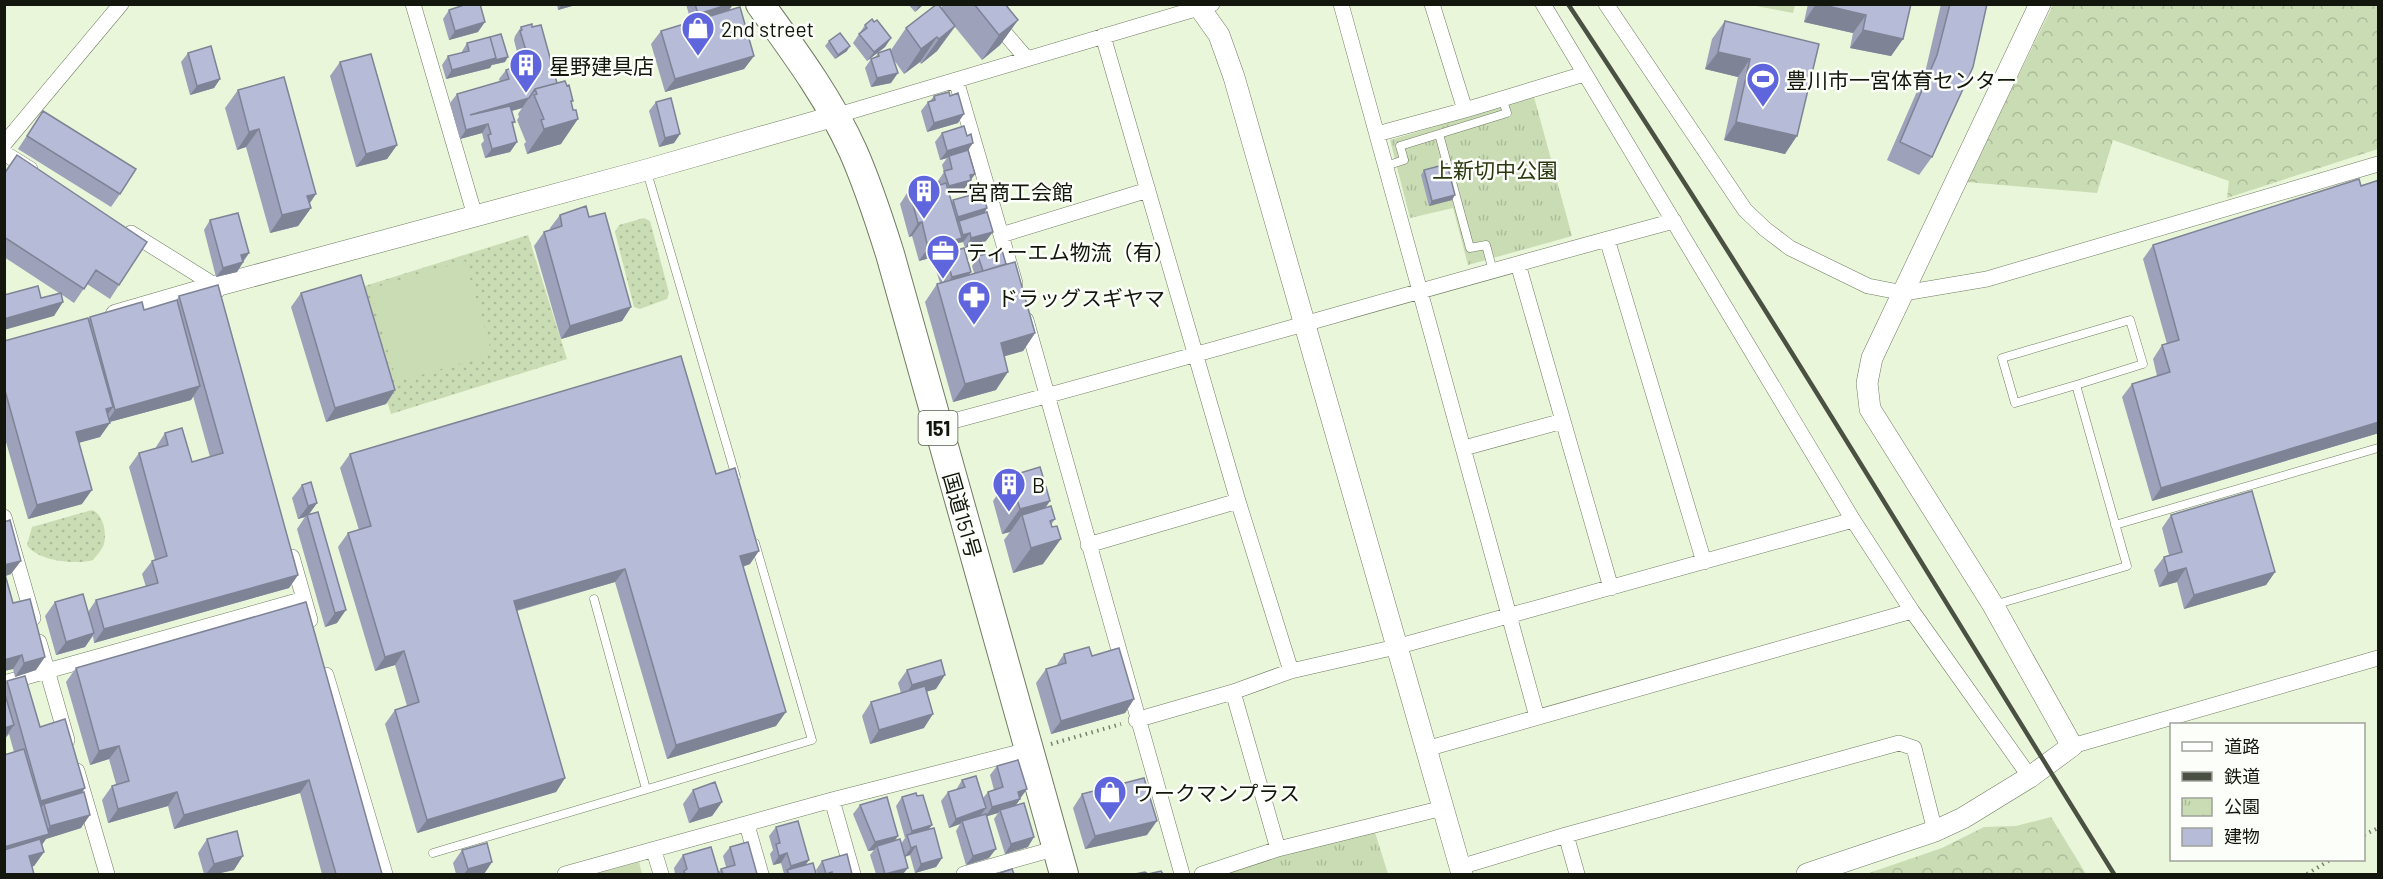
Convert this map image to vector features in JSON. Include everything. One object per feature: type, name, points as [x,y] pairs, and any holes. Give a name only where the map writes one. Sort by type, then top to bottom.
[{"type":"highway","name":"国道151号","points":[[760,4],[810,73],[835,116],[852,149],[874,205],[938,425],[1037,748],[1057,848],[1065,874]]},
{"type":"street","points":[[4,144],[121,4]]},
{"type":"street","points":[[413,4],[475,216]]},
{"type":"street","points":[[980,4],[1027,59]]},
{"type":"street","points":[[1341,4],[1537,717]]},
{"type":"street","points":[[1432,4],[1465,110]]},
{"type":"street","points":[[1543,4],[1853,520],[1912,611],[2030,777]]},
{"type":"street","points":[[1606,4],[1745,210],[1790,248],[1868,286],[1904,294],[1987,279],[2379,165]]},
{"type":"street","points":[[2040,4],[1870,365],[1867,383],[1870,409],[1993,605],[2072,746]]},
{"type":"street","points":[[93,322],[216,285],[646,170],[1203,6],[1219,35],[1234,78],[1461,871],[1566,835],[1899,743],[1914,748],[1935,831]]},
{"type":"street","points":[[1103,36],[1238,501],[1291,671]]},
{"type":"street","points":[[1377,134],[1584,74]]},
{"type":"street","points":[[956,80],[1047,396],[1136,720],[1182,874]]},
{"type":"street","points":[[4,153],[45,178]]},
{"type":"street","points":[[1001,235],[1148,190]]},
{"type":"street","points":[[938,425],[1196,356],[1493,270],[1674,221]]},
{"type":"street","points":[[115,222],[216,285],[222,308]]},
{"type":"street","points":[[1607,239],[1704,562]]},
{"type":"street","points":[[1518,264],[1611,588]]},
{"type":"street","points":[[1464,448],[1563,421]]},
{"type":"street","points":[[1088,545],[1238,501]]},
{"type":"street","points":[[4,517],[107,874]]},
{"type":"street","points":[[1136,720],[1233,692],[1291,671],[1396,647],[1853,520]]},
{"type":"street","points":[[288,543],[314,634]]},
{"type":"street","points":[[4,683],[304,599]]},
{"type":"street","points":[[1426,749],[1912,611]]},
{"type":"street","points":[[321,657],[385,874]]},
{"type":"street","points":[[1807,874],[1935,831],[1963,818],[2030,777],[2072,746],[2379,658]]},
{"type":"street","points":[[1233,692],[1278,849]]},
{"type":"street","points":[[565,874],[832,800],[1037,748]]},
{"type":"street","points":[[832,800],[853,874]]},
{"type":"street","points":[[1203,874],[1278,849],[1443,808]]},
{"type":"street","points":[[747,825],[761,874]]},
{"type":"street","points":[[1566,835],[1577,874]]},
{"type":"street","points":[[964,874],[1057,848]]},
{"type":"street","points":[[654,851],[661,874]]},
{"type":"lane","points":[[1386,166],[1404,160],[1400,146],[1507,113],[1502,98]]},
{"type":"lane","points":[[1439,134],[1470,248],[1486,245],[1493,270]]},
{"type":"lane","points":[[646,170],[739,489]]},
{"type":"lane","points":[[2130,320],[2143,364],[2076,385],[2014,404],[2002,358],[2130,320]]},
{"type":"lane","points":[[1993,605],[2127,566],[2076,385]]},
{"type":"lane","points":[[2115,525],[2379,448]]},
{"type":"lane","points":[[434,853],[812,740],[752,535]]},
{"type":"lane","points":[[594,599],[646,789]]},
{"type":"path","points":[[1037,748],[1136,720]]},
{"type":"path","points":[[2365,835],[2379,828]]},
{"type":"path","points":[[2307,874],[2328,861]]},
{"type":"green space","points":[[1751,5],[1795,5],[1793,13]]},
{"type":"green space","points":[[2053,5],[2378,5],[2378,149],[2227,198],[2229,181],[2113,140],[2097,193],[1966,182]]},
{"type":"green space","name":"上新切中公園","points":[[1534,97],[1572,236],[1468,265],[1453,208],[1410,218],[1390,140]]},
{"type":"green space","points":[[644,218],[650,221],[669,293],[667,299],[640,309],[634,307],[615,232],[619,225]]},
{"type":"green space","points":[[528,235],[567,359],[391,414],[352,290]]},
{"type":"green space","points":[[465,261],[492,354],[397,382],[370,289]]},
{"type":"green space","points":[[92,510],[99,515],[105,534],[103,546],[93,560],[67,562],[48,558],[39,555],[27,545],[32,527]]},
{"type":"green space","points":[[2051,817],[2086,874],[1866,874],[1942,848],[1984,827],[2016,826]]},
{"type":"green space","points":[[1373,826],[1388,874],[1218,874]]},
{"type":"green space","points":[[639,862],[642,874],[595,874]]},
{"type":"building","points":[[467,4],[480,4],[485,22],[455,31],[449,10]]},
{"type":"building","points":[[695,4],[730,4],[698,14]]},
{"type":"building","points":[[937,4],[955,26],[939,39],[937,37],[921,49],[906,28]]},
{"type":"building","points":[[974,4],[1005,4],[1018,20],[999,35]]},
{"type":"building","points":[[1819,4],[1911,4],[1903,39],[1863,30],[1866,15]]},
{"type":"building","points":[[1950,4],[1987,4],[1973,67],[1932,157],[1900,142],[1937,55]]},
{"type":"building","name":"2nd street","points":[[740,7],[754,56],[675,79],[661,31]]},
{"type":"building","points":[[872,19],[874,22],[877,20],[891,38],[874,52],[859,34],[867,28],[865,25]]},
{"type":"building","name":"豊川市一宮体育センター","points":[[1725,21],[1819,44],[1797,136],[1736,122],[1750,59],[1718,52]]},
{"type":"building","points":[[532,24],[532,27],[541,25],[557,83],[535,89],[529,98],[470,115],[510,106],[515,122],[512,122],[517,142],[492,149],[488,124],[466,130],[457,94],[509,79],[506,70],[518,66],[516,61],[528,57],[520,31],[521,27]]},
{"type":"building","points":[[840,33],[850,46],[838,55],[829,41]]},
{"type":"building","points":[[501,34],[508,57],[495,60],[490,37]]},
{"type":"building","points":[[490,37],[496,58],[452,70],[448,56],[469,51],[467,43]]},
{"type":"building","points":[[211,46],[220,79],[197,86],[188,53]]},
{"type":"building","points":[[890,49],[898,73],[877,78],[871,59],[879,56],[878,53]]},
{"type":"building","points":[[371,54],[397,145],[366,154],[340,62]]},
{"type":"building","points":[[284,77],[316,194],[307,196],[311,208],[282,215],[259,129],[249,132],[238,90]]},
{"type":"building","points":[[565,81],[567,86],[569,85],[573,110],[576,110],[578,119],[544,129],[541,120],[544,119],[534,95],[537,94],[535,89]]},
{"type":"building","points":[[949,92],[950,96],[958,93],[964,114],[934,123],[928,102],[935,100],[934,96]]},
{"type":"building","points":[[671,98],[680,134],[665,138],[656,102]]},
{"type":"building","points":[[43,111],[136,169],[120,194],[27,136]]},
{"type":"building","points":[[964,126],[967,136],[971,134],[973,143],[947,151],[942,133]]},
{"type":"building","points":[[968,150],[975,174],[970,175],[971,180],[949,186],[944,171],[952,169],[949,156]]},
{"type":"building","points":[[17,155],[147,242],[119,285],[96,270],[84,289],[4,237],[4,174]]},
{"type":"building","points":[[1447,164],[1455,195],[1432,201],[1424,170]]},
{"type":"building","points":[[2359,179],[2361,186],[2379,180],[2379,422],[2161,488],[2132,384],[2170,372],[2162,345],[2179,340],[2153,245]]},
{"type":"building","points":[[939,182],[940,185],[946,183],[962,238],[928,248],[922,222],[918,223],[909,190]]},
{"type":"building","points":[[982,192],[987,208],[958,217],[953,200]]},
{"type":"building","points":[[586,206],[589,217],[605,213],[631,307],[570,326],[544,232],[562,226],[560,215]]},
{"type":"building","points":[[987,212],[993,232],[971,238],[970,233],[963,235],[959,221]]},
{"type":"building","points":[[238,213],[249,253],[241,255],[243,262],[223,268],[210,220]]},
{"type":"building","points":[[964,248],[971,272],[952,277],[945,254]]},
{"type":"building","points":[[1002,250],[1006,264],[983,271],[978,256]]},
{"type":"building","name":"ドラッグスギヤマ","points":[[1015,262],[1035,333],[1001,343],[1008,372],[965,384],[937,284]]},
{"type":"building","points":[[361,275],[395,390],[335,408],[301,293]]},
{"type":"building","points":[[218,285],[298,575],[104,629],[96,600],[158,583],[152,561],[167,556],[139,453],[168,445],[165,433],[182,428],[192,462],[223,453],[179,296]]},
{"type":"building","points":[[38,286],[41,298],[61,293],[63,302],[4,319],[4,295]]},
{"type":"building","points":[[177,300],[200,386],[115,410],[90,317],[142,302],[144,310]]},
{"type":"building","points":[[88,318],[113,407],[106,409],[110,423],[76,432],[92,490],[37,505],[4,387],[4,341]]},
{"type":"building","points":[[681,356],[716,474],[735,468],[759,551],[740,556],[786,712],[676,745],[625,569],[514,601],[565,778],[427,820],[395,710],[419,702],[404,651],[385,657],[348,533],[371,526],[350,454]]},
{"type":"building","points":[[1040,467],[1044,480],[1038,482],[1040,489],[1046,487],[1050,501],[1020,509],[1010,476]]},
{"type":"building","points":[[311,482],[317,503],[308,506],[302,485]]},
{"type":"building","points":[[2252,491],[2275,572],[2194,595],[2186,568],[2168,573],[2164,557],[2182,552],[2171,515]]},
{"type":"building","points":[[1051,506],[1055,519],[1050,521],[1052,527],[1057,526],[1061,539],[1031,548],[1022,515]]},
{"type":"building","points":[[318,512],[346,610],[335,613],[307,515]]},
{"type":"building","points":[[10,520],[21,561],[4,565],[4,522]]},
{"type":"building","points":[[4,571],[13,603],[30,599],[45,657],[24,663],[22,655],[4,660]]},
{"type":"building","points":[[83,594],[94,633],[66,642],[55,602]]},
{"type":"building","points":[[306,602],[382,874],[336,874],[309,780],[184,815],[177,792],[118,809],[112,786],[129,781],[119,746],[99,751],[76,668]]},
{"type":"building","points":[[1089,647],[1092,656],[1119,648],[1134,699],[1061,721],[1046,669],[1066,663],[1064,654]]},
{"type":"building","points":[[941,660],[945,675],[912,685],[907,670]]},
{"type":"building","points":[[25,676],[40,727],[65,719],[85,788],[41,801],[7,681]]},
{"type":"building","points":[[925,686],[933,714],[879,730],[871,702]]},
{"type":"building","points":[[4,691],[14,725],[4,728]]},
{"type":"building","points":[[24,749],[49,834],[4,847],[4,755]]},
{"type":"building","points":[[1018,760],[1027,789],[1018,792],[1020,799],[992,807],[988,792],[1003,787],[997,766]]},
{"type":"building","points":[[976,776],[986,808],[956,819],[948,792],[965,787],[962,780]]},
{"type":"building","name":"ワークマンプラス","points":[[1144,778],[1157,821],[1095,836],[1082,794]]},
{"type":"building","points":[[715,782],[722,802],[699,809],[693,790]]},
{"type":"building","points":[[84,792],[90,815],[50,826],[44,804]]},
{"type":"building","points":[[916,793],[917,796],[923,795],[932,825],[912,831],[902,797]]},
{"type":"building","points":[[887,797],[898,836],[875,842],[860,805]]},
{"type":"building","points":[[1024,803],[1034,837],[1011,844],[1000,810]]},
{"type":"building","points":[[986,814],[996,849],[973,856],[962,821]]},
{"type":"building","points":[[798,821],[809,860],[791,866],[787,853],[779,856],[776,844],[780,843],[776,827]]},
{"type":"building","points":[[934,828],[942,858],[921,864],[916,846],[911,848],[907,835]]},
{"type":"building","points":[[237,831],[243,856],[214,864],[207,839]]},
{"type":"building","points":[[40,839],[44,852],[29,856],[34,874],[4,874],[4,850]]},
{"type":"building","points":[[900,839],[908,868],[885,874],[877,846]]},
{"type":"building","points":[[748,842],[757,874],[723,874],[721,869],[735,865],[730,847]]},
{"type":"building","points":[[487,843],[492,862],[468,869],[462,850]]},
{"type":"building","points":[[711,847],[719,874],[685,874],[684,871],[687,869],[683,855]]},
{"type":"building","points":[[847,854],[852,874],[832,874],[832,872],[826,874],[822,861]]},
{"type":"building","points":[[813,863],[816,874],[789,874],[787,870]]},
{"type":"building","points":[[1012,869],[1014,874],[997,874]]},
{"type":"railway","points":[[1568,4],[1777,328],[2114,874]]},
{"type":"place","name":"2nd street","points":[[698,57]]},
{"type":"place","name":"星野建具店","points":[[526,94]]},
{"type":"place","name":"豊川市一宮体育センター","points":[[1763,108]]},
{"type":"place","name":"一宮商工会館","points":[[924,220]]},
{"type":"place","name":"ティーエム物流（有）","points":[[943,280]]},
{"type":"place","name":"ドラッグスギヤマ","points":[[974,326]]},
{"type":"place","name":"B","points":[[1009,513]]},
{"type":"place","name":"ワークマンプラス","points":[[1110,821]]}]
